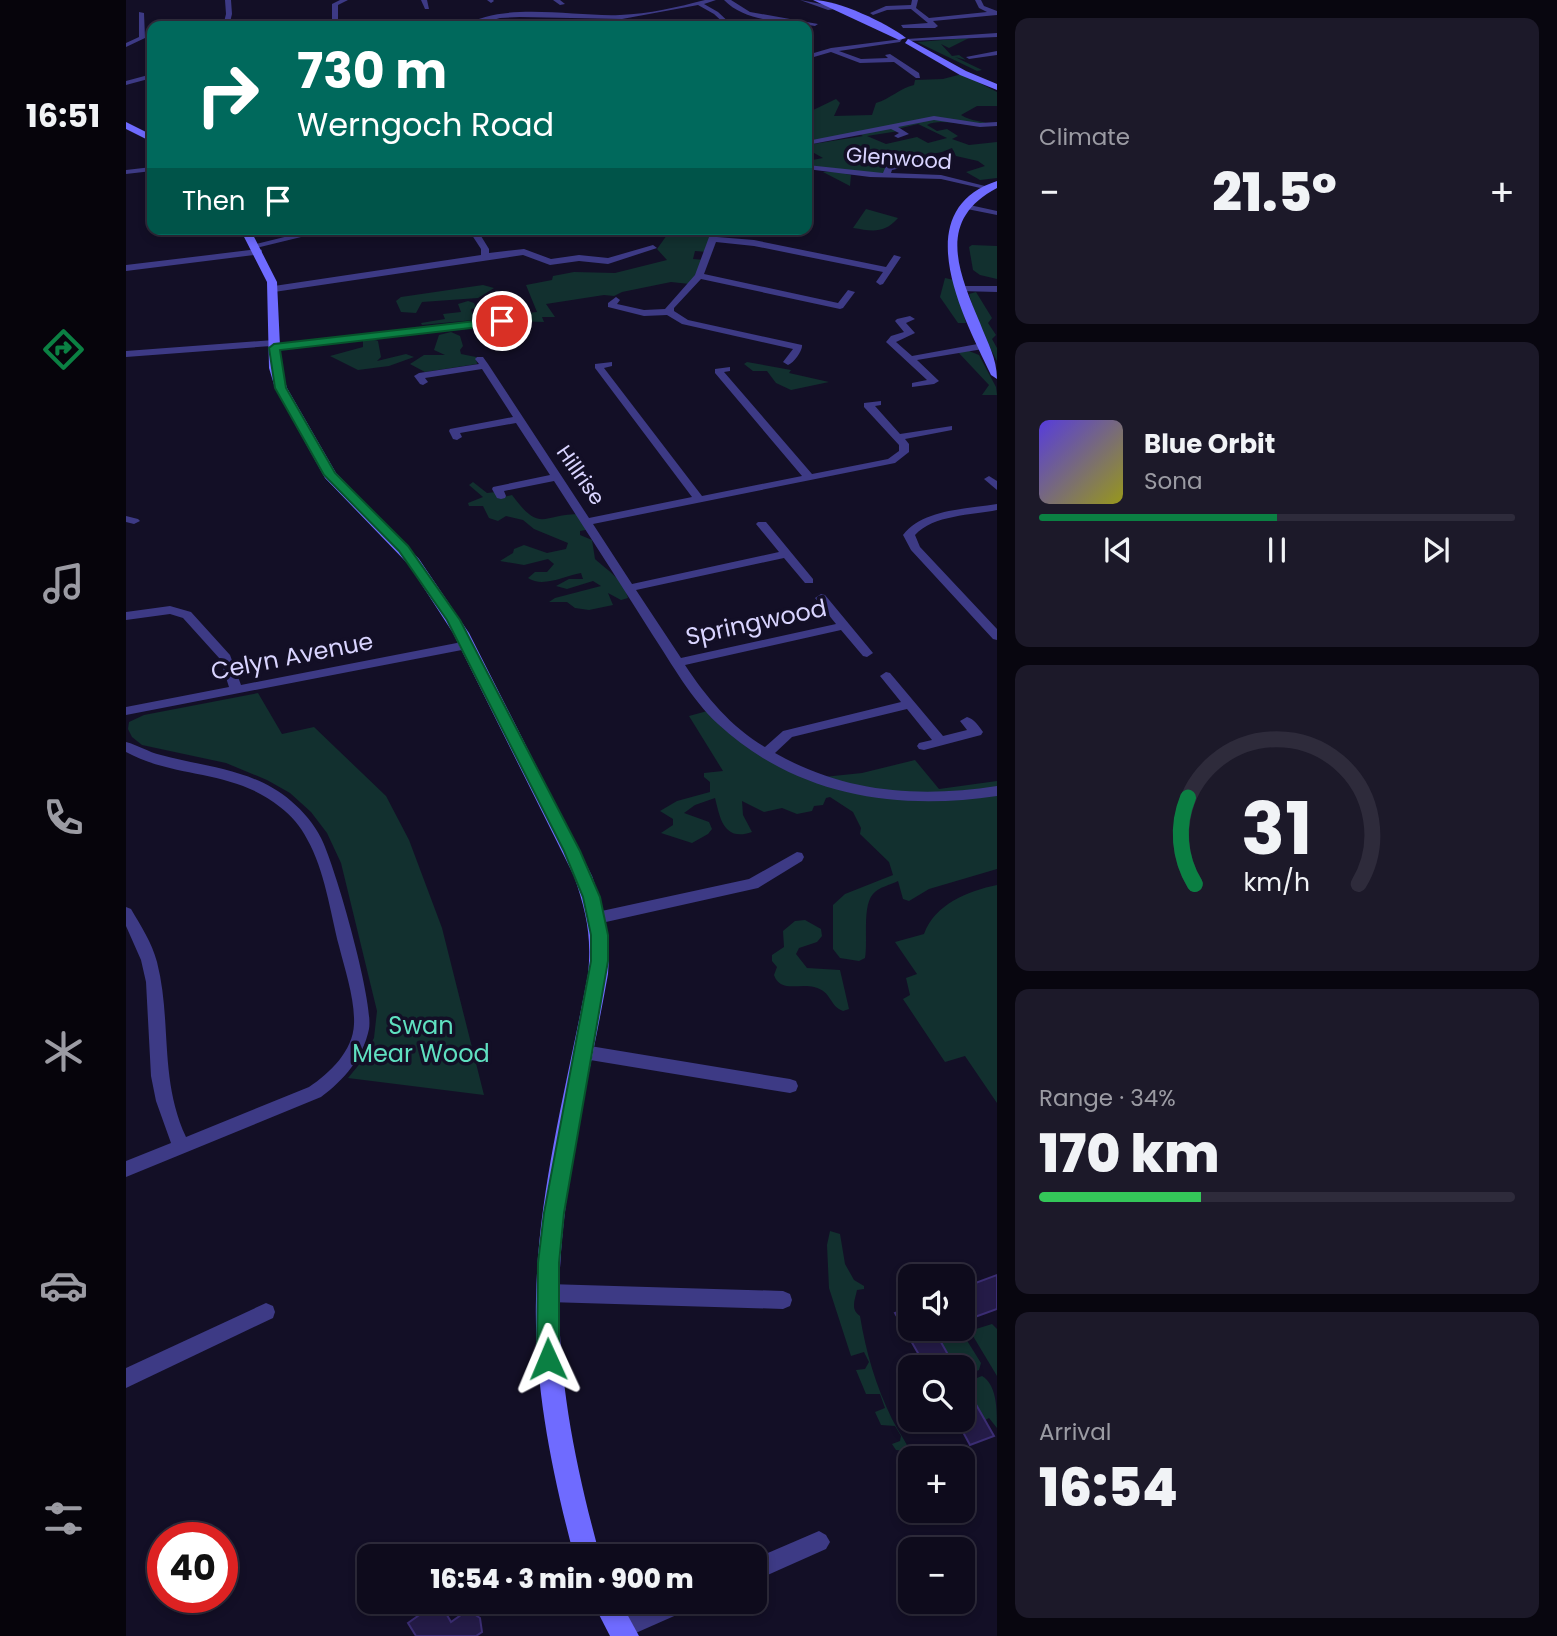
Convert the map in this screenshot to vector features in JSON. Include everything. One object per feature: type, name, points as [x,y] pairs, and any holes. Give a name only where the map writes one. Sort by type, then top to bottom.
[{"type":"street","points":[[227,21],[228,0]]},
{"type":"street","points":[[333,21],[335,4],[345,0]]},
{"type":"street","points":[[424,0],[427,8]]},
{"type":"street","points":[[476,21],[495,17],[614,17],[652,13],[713,0]]},
{"type":"street","points":[[727,0],[748,14],[795,21]]},
{"type":"street","points":[[803,0],[825,8],[840,8]]},
{"type":"street","points":[[817,0],[840,8],[993,82]]},
{"type":"street","points":[[978,0],[981,7],[995,13]]},
{"type":"street","points":[[698,3],[725,21]]},
{"type":"street","points":[[873,13],[913,3],[946,37]]},
{"type":"street","points":[[126,45],[142,38],[141,13]]},
{"type":"street","points":[[903,26],[995,13]]},
{"type":"street","points":[[495,17],[499,21]]},
{"type":"street","points":[[570,17],[570,21]]},
{"type":"street","points":[[614,17],[616,21]]},
{"type":"street","points":[[812,56],[831,50],[905,39],[996,36]]},
{"type":"street","points":[[831,50],[860,61],[889,57],[918,77]]},
{"type":"street","points":[[969,57],[997,53]]},
{"type":"street","points":[[126,83],[147,77]]},
{"type":"street","points":[[812,142],[939,118],[959,120],[974,126],[997,124]]},
{"type":"street","points":[[126,125],[147,136]]},
{"type":"street","points":[[891,126],[905,134],[898,136]]},
{"type":"street","points":[[886,176],[889,168],[925,160]]},
{"type":"street","name":"Glenwood","points":[[812,168],[886,176],[941,177],[993,186]]},
{"type":"street","points":[[126,172],[147,170]]},
{"type":"street","points":[[993,186],[965,206],[954,221],[951,242],[963,289],[983,346],[997,374]]},
{"type":"street","points":[[965,206],[997,213]]},
{"type":"street","points":[[249,235],[258,248],[274,289],[274,345],[278,383],[330,475],[414,562],[467,645],[572,851],[597,918],[600,961],[554,1213],[548,1293],[548,1359],[555,1409],[568,1482],[584,1544]]},
{"type":"street","points":[[126,268],[258,248],[307,235]]},
{"type":"street","points":[[475,235],[485,249],[486,256]]},
{"type":"street","points":[[669,312],[670,307],[699,276],[714,235]]},
{"type":"street","points":[[713,239],[754,243],[888,270]]},
{"type":"street","points":[[274,289],[486,256],[524,252],[550,262],[579,258],[608,261],[653,248]]},
{"type":"street","points":[[880,282],[897,257]]},
{"type":"street","points":[[699,276],[839,306],[850,292]]},
{"type":"street","points":[[963,289],[997,289]]},
{"type":"street","points":[[616,300],[611,305],[644,313],[669,312],[685,322],[799,346],[788,362]]},
{"type":"street","points":[[910,319],[900,321],[911,333],[894,338],[891,342],[934,382],[915,385]]},
{"type":"street","points":[[126,354],[274,345],[502,321]]},
{"type":"street","points":[[908,359],[983,346]]},
{"type":"street","name":"Hillrise","points":[[423,382],[419,376],[482,362],[586,522],[891,461],[904,452],[900,437]]},
{"type":"street","points":[[609,365],[598,366],[699,499]]},
{"type":"street","points":[[727,369],[718,371],[808,477]]},
{"type":"street","points":[[877,403],[869,405],[900,437],[948,428]]},
{"type":"street","points":[[457,437],[454,430],[520,419]]},
{"type":"street","points":[[501,496],[497,489],[558,477]]},
{"type":"street","points":[[997,507],[923,523],[911,530],[909,535],[915,548],[997,636]]},
{"type":"street","name":"Springwood","points":[[586,522],[711,710],[740,737],[766,754],[814,778],[882,794],[937,798],[997,791]]},
{"type":"street","name":"Springwood","points":[[762,524],[809,581]]},
{"type":"street","points":[[630,588],[787,554]]},
{"type":"street","name":"Springwood","points":[[821,598],[867,653]]},
{"type":"street","points":[[126,616],[170,610],[187,615],[226,658],[236,690]]},
{"type":"street","name":"Springwood","points":[[678,662],[844,626]]},
{"type":"street","name":"Celyn Avenue","points":[[126,711],[467,645]]},
{"type":"street","points":[[886,676],[940,741]]},
{"type":"street","points":[[766,754],[788,734],[908,705]]},
{"type":"street","points":[[924,746],[976,732],[967,721]]},
{"type":"street","points":[[126,746],[146,755],[246,781],[281,801],[299,817],[324,855],[362,1025],[355,1050],[348,1062],[327,1084],[300,1100],[126,1169]]},
{"type":"street","points":[[597,918],[753,884],[797,857]]},
{"type":"street","points":[[126,913],[143,940],[152,966],[163,1099],[181,1146]]},
{"type":"street","points":[[584,1052],[790,1086]]},
{"type":"street","points":[[548,1293],[783,1300]]},
{"type":"street","points":[[126,1378],[266,1312]]},
{"type":"street","points":[[767,1564],[819,1542]]},
{"type":"street","points":[[612,1614],[622,1632],[657,1614]]},
{"type":"green space","points":[[969,38],[949,48],[941,44],[952,56],[959,55],[966,60],[955,57],[982,70],[977,71],[917,42]]},
{"type":"green space","points":[[962,74],[997,92],[997,106],[977,106],[961,115],[991,125],[940,122],[927,125],[937,131],[947,129],[958,136],[952,139],[969,145],[997,142],[997,178],[980,180],[966,172],[985,166],[978,161],[956,156],[952,148],[879,164],[887,169],[886,176],[846,174],[851,175],[850,186],[823,172],[834,171],[812,168],[812,160],[823,158],[812,152],[812,144],[863,136],[858,133],[812,142],[812,111],[836,99],[840,103],[834,116],[872,115],[876,103],[914,85],[915,80],[943,79]],"holes":[[[918,124],[947,138],[928,143],[917,137],[886,144],[867,136],[899,131],[897,129]]]},
{"type":"green space","points":[[866,209],[898,218],[883,229],[853,228]]},
{"type":"green space","points":[[667,235],[714,235],[708,252],[695,251],[693,259],[705,260],[690,284],[671,282],[614,296],[604,295],[546,304],[555,317],[542,317],[544,322],[515,321],[510,315],[537,312],[526,285],[574,272],[615,273],[667,260],[657,249]]},
{"type":"green space","points":[[997,246],[997,279],[980,275],[973,270],[969,247]]},
{"type":"green space","points":[[945,278],[954,280],[966,323],[958,323],[940,297]]},
{"type":"green space","points":[[483,285],[494,288],[478,298],[422,302],[416,313],[401,312],[396,301],[401,297]]},
{"type":"green space","points":[[976,292],[992,318],[988,323],[996,335],[992,339],[997,348],[997,361],[979,327],[969,294]]},
{"type":"green space","points":[[468,301],[474,303],[476,308],[471,309],[472,313],[487,317],[421,323],[445,319],[443,314],[461,312],[458,304]]},
{"type":"green space","points":[[451,332],[460,336],[463,346],[461,354],[476,357],[477,364],[425,372],[410,364],[424,355],[445,355],[434,350],[439,335]]},
{"type":"green space","points":[[371,338],[378,341],[381,357],[377,361],[406,354],[414,357],[389,366],[358,370],[330,356],[363,347],[363,341]]},
{"type":"green space","points":[[969,351],[979,355],[996,387],[997,395],[982,395],[989,385],[958,352]]},
{"type":"green space","points":[[747,362],[791,370],[789,373],[829,382],[791,390],[776,383],[767,371],[753,371],[744,364]]},
{"type":"green space","points":[[473,482],[487,493],[496,492],[503,497],[512,495],[536,518],[581,514],[591,529],[580,531],[580,535],[592,540],[595,559],[619,580],[628,598],[621,600],[608,593],[613,605],[589,610],[575,608],[567,602],[549,602],[601,586],[593,581],[567,589],[556,586],[569,579],[583,579],[581,573],[547,582],[528,578],[535,572],[547,572],[554,564],[548,559],[524,565],[500,561],[513,553],[514,549],[524,545],[547,553],[566,549],[568,543],[534,529],[523,520],[506,516],[498,521],[489,518],[483,506],[469,506],[468,503],[483,497],[469,485]]},
{"type":"green space","name":"Swan Mear Wood","points":[[258,693],[282,734],[314,727],[386,796],[409,840],[442,928],[484,1095],[348,1078],[362,1061],[374,1038],[377,1011],[341,863],[327,833],[311,812],[290,793],[267,780],[226,763],[142,745],[132,737],[128,729],[129,722],[144,715]]},
{"type":"green space","points":[[711,710],[725,725],[814,778],[862,773],[915,760],[939,789],[997,781],[997,869],[929,889],[909,901],[903,899],[898,881],[878,890],[870,899],[866,915],[865,958],[859,961],[840,958],[833,949],[833,905],[845,894],[893,875],[889,862],[860,834],[861,828],[853,812],[830,797],[826,798],[823,805],[814,806],[812,811],[797,814],[782,808],[764,812],[742,801],[743,815],[752,832],[735,834],[724,826],[715,798],[695,805],[684,813],[709,822],[712,829],[708,834],[692,843],[661,833],[673,825],[673,819],[660,811],[677,801],[710,792],[710,782],[704,777],[704,773],[723,771],[689,716]]},
{"type":"green space","points":[[997,885],[997,1103],[965,1056],[945,1062],[903,999],[910,995],[906,978],[917,974],[895,942],[924,934],[936,915],[954,900]]},
{"type":"green space","points":[[805,920],[821,929],[822,936],[817,942],[799,948],[796,954],[807,968],[840,970],[849,1009],[843,1011],[838,1008],[820,989],[785,986],[777,981],[774,975],[777,967],[772,961],[772,955],[784,947],[783,931],[795,921]]},
{"type":"green space","points":[[830,1231],[840,1234],[845,1264],[854,1280],[864,1286],[864,1289],[857,1290],[854,1307],[860,1316],[881,1394],[898,1431],[895,1426],[881,1425],[875,1412],[885,1408],[880,1394],[866,1394],[856,1370],[865,1369],[869,1362],[864,1352],[851,1356],[829,1288],[827,1245]]},
{"type":"green space","points":[[992,1324],[997,1329],[997,1376],[975,1339],[976,1329]]},
{"type":"green space","points":[[967,1341],[981,1363],[979,1370],[975,1372],[975,1355],[948,1355],[941,1343]]},
{"type":"green space","points":[[982,1376],[991,1385],[997,1428],[989,1418],[985,1420],[975,1402],[975,1379]]},
{"type":"green space","points":[[899,1432],[908,1446],[898,1446],[896,1450],[892,1444],[900,1441]]},
{"type":"building","points":[[997,1275],[997,1309],[975,1317],[975,1283]]},
{"type":"building","points":[[911,1341],[940,1341],[948,1355],[919,1355]]},
{"type":"building","points":[[975,1403],[994,1436],[970,1445],[963,1432],[975,1432]]},
{"type":"building","points":[[421,1614],[446,1614],[451,1622],[462,1614],[474,1614],[480,1618],[482,1632],[476,1636],[416,1636],[408,1623]]},
{"type":"route","points":[[502,321],[274,348],[274,358],[276,376],[281,388],[330,475],[403,549],[426,578],[453,620],[572,851],[597,918],[600,961],[554,1213],[549,1263],[548,1359]]}]
